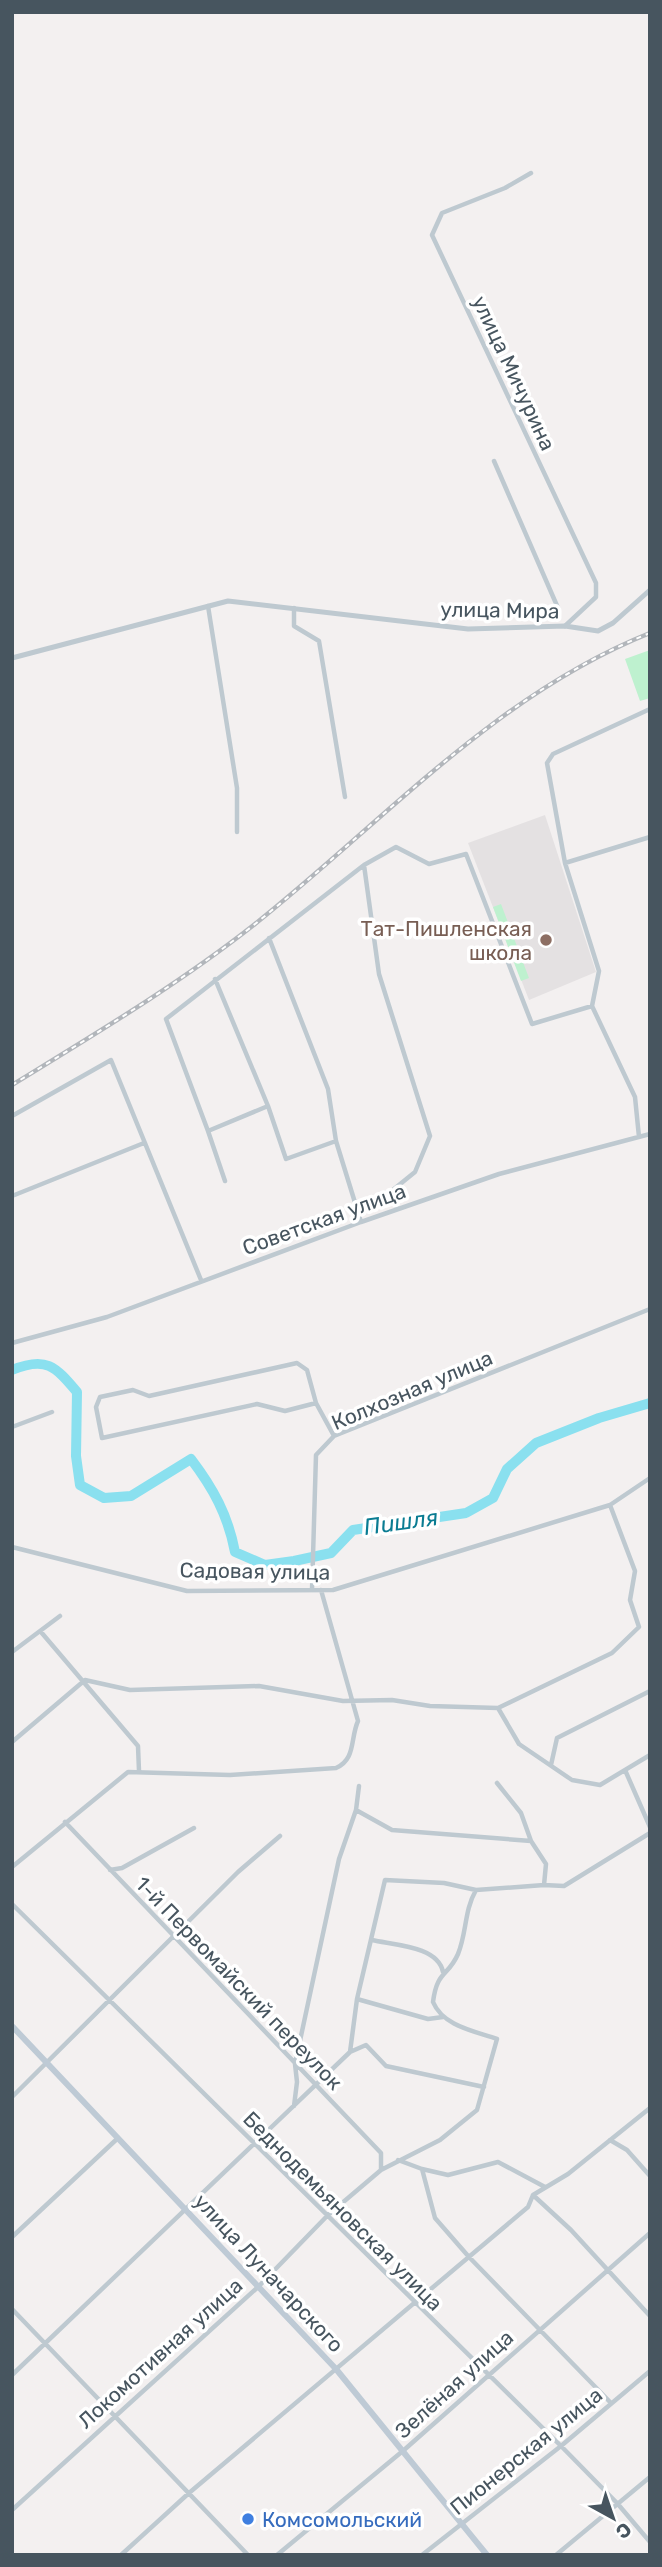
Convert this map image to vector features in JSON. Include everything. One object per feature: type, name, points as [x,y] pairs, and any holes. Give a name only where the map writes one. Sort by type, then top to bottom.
[{"type":"main road","name":"улица Луначарского","points":[[12,2026],[336,2369],[487,2555]]},
{"type":"street","name":"улица Мичурина","points":[[531,173],[505,188],[442,213],[432,235],[596,583],[596,597],[565,626]]},
{"type":"street","points":[[494,461],[558,608]]},
{"type":"street","name":"улица Мира","points":[[12,658],[228,601],[468,629],[565,626],[598,631],[613,623],[650,590]]},
{"type":"street","points":[[208,606],[237,788],[237,832]]},
{"type":"street","points":[[295,608],[294,626],[319,641],[345,797]]},
{"type":"street","points":[[639,1137],[635,1097],[592,1006],[599,971],[565,863],[547,763],[553,754],[650,709]]},
{"type":"street","points":[[565,863],[650,837]]},
{"type":"street","points":[[225,1181],[166,1019],[365,865],[396,848],[429,864],[466,854],[532,1024],[592,1006]]},
{"type":"street","points":[[365,865],[379,974],[430,1136],[415,1172],[394,1189],[397,1209]]},
{"type":"street","points":[[269,938],[328,1089],[336,1141],[360,1222]]},
{"type":"street","points":[[215,979],[268,1106],[286,1159],[336,1141]]},
{"type":"street","points":[[12,1116],[111,1060],[201,1280]]},
{"type":"street","points":[[208,1131],[268,1106]]},
{"type":"street","name":"Советская улица","points":[[12,1342],[107,1317],[201,1280],[499,1174],[650,1135]]},
{"type":"street","points":[[12,1196],[144,1143]]},
{"type":"street","name":"Колхозная улица","points":[[312,1590],[316,1455],[334,1436],[650,1309]]},
{"type":"street","name":"Колхозная улица","points":[[297,1363],[307,1370],[316,1403],[285,1411],[257,1404],[102,1438],[96,1406],[100,1397],[133,1390],[149,1396],[297,1363]]},
{"type":"street","points":[[316,1403],[334,1436]]},
{"type":"street","points":[[12,1427],[52,1412]]},
{"type":"street","name":"Садовая улица","points":[[12,1547],[187,1591],[333,1590],[610,1505],[650,1478]]},
{"type":"street","points":[[82,1681],[130,1690],[259,1686],[352,1702],[392,1700],[430,1706],[498,1708],[612,1653],[639,1627],[630,1600],[635,1571],[610,1505]]},
{"type":"street","points":[[12,1867],[128,1772],[230,1775],[336,1768],[344,1764],[353,1750],[353,1734],[358,1721],[321,1590]]},
{"type":"street","points":[[12,1652],[60,1616]]},
{"type":"street","points":[[41,1632],[138,1746],[139,1771]]},
{"type":"street","points":[[12,1742],[82,1681]]},
{"type":"street","points":[[551,1765],[557,1738],[650,1690]]},
{"type":"street","points":[[498,1708],[519,1744],[572,1780],[600,1785],[650,1755]]},
{"type":"street","points":[[350,2052],[357,1999],[385,1880],[444,1883],[476,1890],[564,1886],[650,1830],[625,1770]]},
{"type":"street","points":[[497,1783],[521,1813],[531,1841],[546,1864],[544,1885]]},
{"type":"street","points":[[293,2107],[297,2081],[295,2064],[339,1859],[356,1810],[359,1786]]},
{"type":"street","points":[[356,1810],[392,1830],[531,1841]]},
{"type":"street","name":"1-й Первомайский переулок","points":[[65,1822],[381,2153],[381,2170]]},
{"type":"street","points":[[109,1870],[122,1868],[194,1828]]},
{"type":"street","points":[[12,2097],[48,2064],[173,1936],[280,1836]]},
{"type":"street","points":[[357,1999],[428,2019],[444,2017],[433,2002],[443,1972],[449,1968],[458,1953],[468,1903],[476,1890]]},
{"type":"street","name":"Беднодемьяновская улица","points":[[12,1904],[252,2144],[328,2215],[414,2304],[561,2446],[617,2503],[650,2542]]},
{"type":"street","points":[[372,1940],[429,1953],[438,1958],[443,1972]]},
{"type":"street","name":"Локомотивная улица","points":[[12,2510],[258,2287],[328,2215],[381,2170],[440,2140],[477,2110],[497,2039],[463,2028],[444,2017]]},
{"type":"street","points":[[12,2375],[350,2052],[366,2045],[386,2067],[484,2087]]},
{"type":"street","points":[[121,2555],[189,2493],[528,2207],[533,2195],[546,2188],[650,2108]]},
{"type":"street","points":[[12,2237],[118,2137]]},
{"type":"street","points":[[610,2140],[626,2150],[650,2176]]},
{"type":"street","points":[[398,2160],[448,2175],[498,2162],[546,2188]]},
{"type":"street","points":[[422,2169],[435,2218],[469,2257],[610,2402]]},
{"type":"street","points":[[533,2195],[650,2316]]},
{"type":"street","name":"Зелёная улица","points":[[277,2555],[404,2450],[650,2233]]},
{"type":"street","points":[[12,2309],[248,2555]]},
{"type":"street","name":"Пионерская улица","points":[[422,2555],[561,2446],[650,2371]]},
{"type":"street","points":[[556,2555],[650,2477]]},
{"type":"shaded area","name":"Тат-Пишленская школа","points":[[545,815],[596,972],[529,1000],[468,843]]},
{"type":"green space","points":[[650,650],[650,698],[640,701],[625,659]]},
{"type":"green space","points":[[501,904],[529,978],[521,981],[493,907]]},
{"type":"waterway","name":"Пишля","points":[[12,1370],[33,1364],[49,1366],[77,1392],[76,1456],[80,1485],[104,1498],[131,1496],[191,1459],[219,1503],[235,1552],[265,1565],[331,1553],[353,1530],[466,1513],[493,1498],[507,1469],[536,1443],[599,1418],[650,1403]]},
{"type":"railway","points":[[12,1085],[136,1008],[226,946],[491,725],[541,690],[594,659],[650,633]]},
{"type":"place","name":"Тат-Пишленская школа","points":[[546,940]]},
{"type":"place","name":"Комсомольский","points":[[248,2519]]}]
